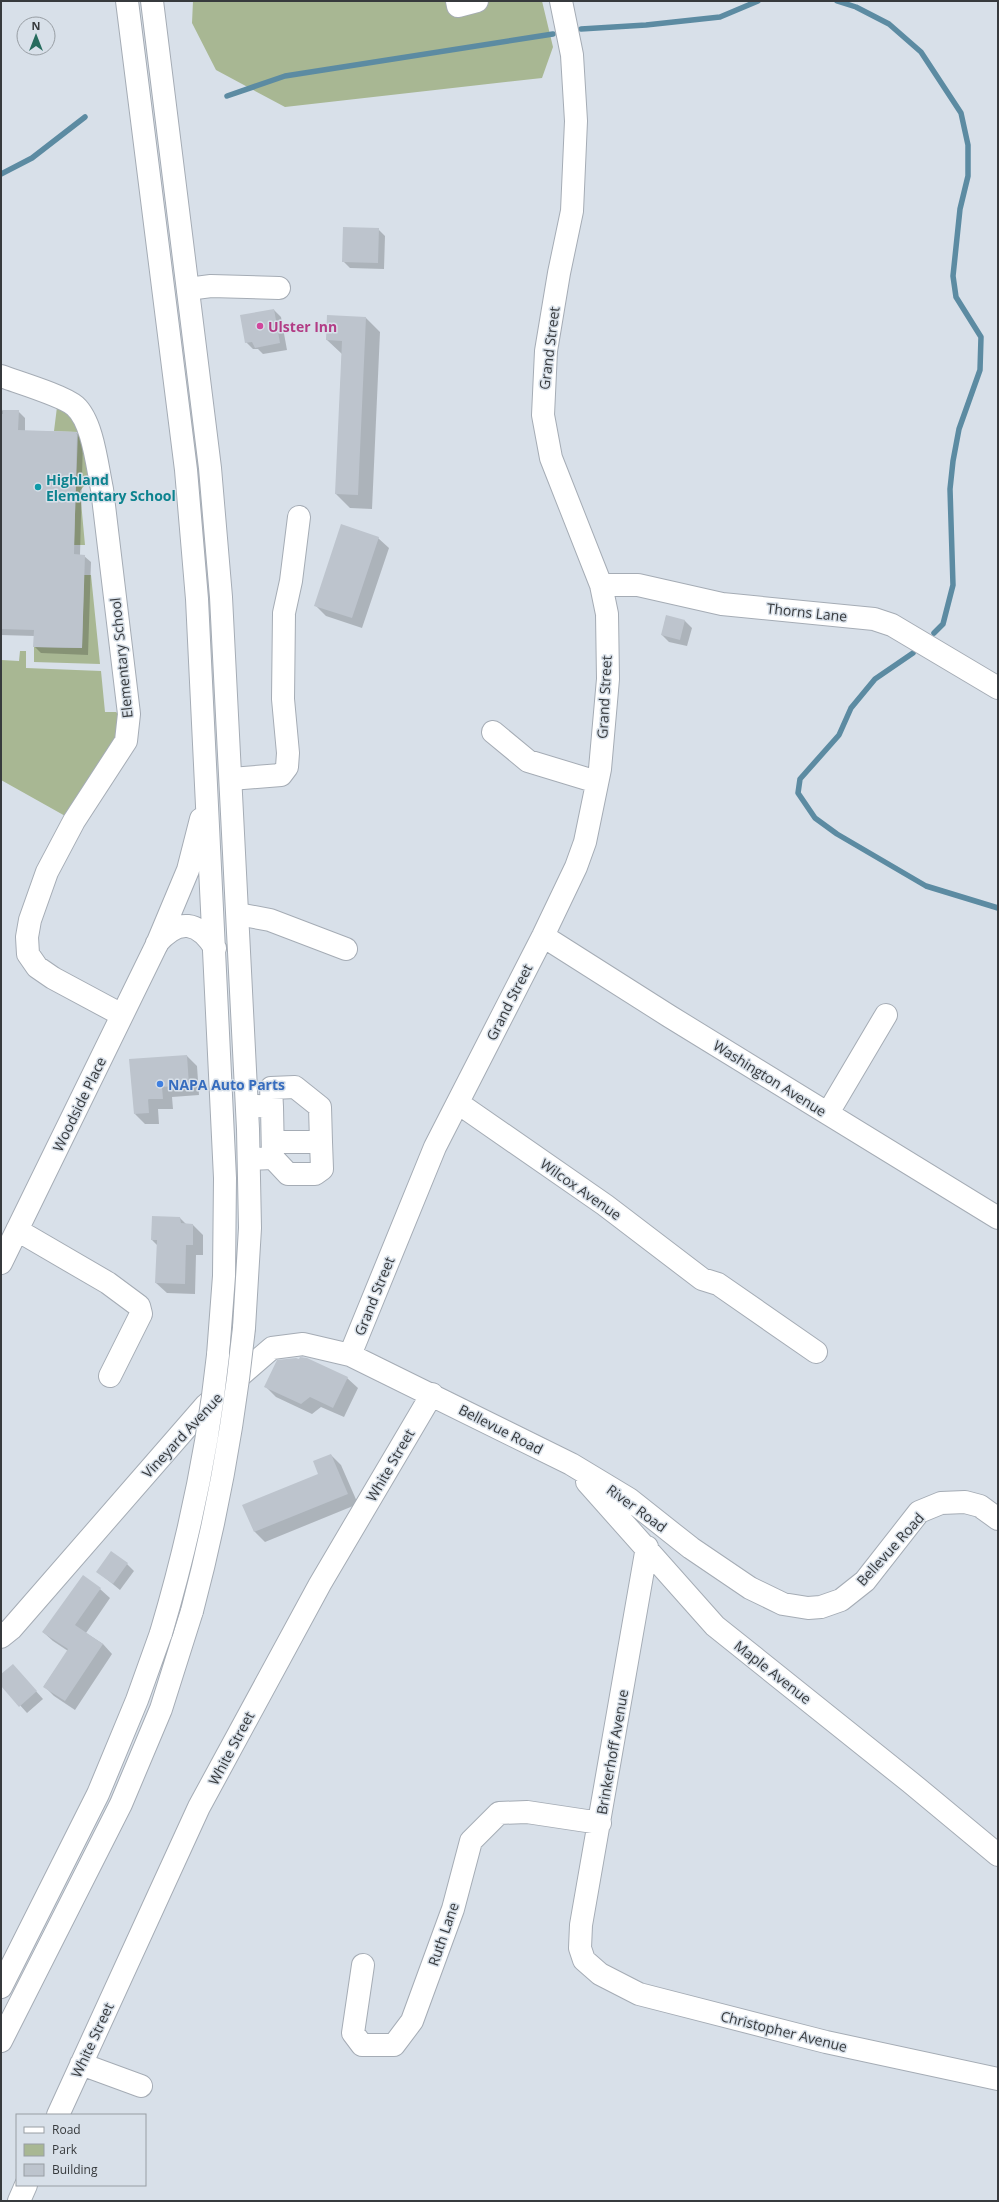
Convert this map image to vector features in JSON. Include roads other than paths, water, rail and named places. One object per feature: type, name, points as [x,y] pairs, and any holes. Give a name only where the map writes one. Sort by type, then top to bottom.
[{"type":"main road","points":[[1,1987],[98,1794],[137,1700],[161,1633],[181,1560],[195,1500],[209,1420],[218,1355],[224,1282],[226,1220],[224,1130],[207,770],[197,599],[186,470],[127,1]]},
{"type":"main road","points":[[1,2041],[121,1804],[161,1709],[192,1611],[213,1528],[234,1416],[244,1328],[250,1228],[249,1158],[231,780],[216,533],[188,289],[152,1]]},
{"type":"main road","points":[[456,1],[458,6],[477,1]]},
{"type":"main road","name":"Grand Street","points":[[350,1355],[435,1147],[543,936],[582,848],[597,782],[608,678],[607,614],[601,585],[551,458],[542,415],[546,351],[559,273],[572,212],[576,121],[572,55],[561,1]]},
{"type":"main road","points":[[188,289],[211,286],[279,288]]},
{"type":"main road","name":"Elementary School","points":[[1,376],[63,398],[75,406],[84,418],[102,489],[129,714],[126,741],[74,821],[48,872],[30,920],[27,937],[28,954],[37,967],[53,978],[122,1015]]},
{"type":"main road","points":[[231,780],[281,775],[287,767],[288,753],[283,699],[284,613],[291,581],[299,517]]},
{"type":"main road","name":"Thorns Lane","points":[[601,585],[638,585],[722,604],[874,619],[892,625],[998,688]]},
{"type":"main road","points":[[493,732],[528,761],[597,782]]},
{"type":"main road","name":"Woodside Place","points":[[1,1263],[157,944],[188,870],[195,848],[200,824],[207,770]]},
{"type":"main road","points":[[238,914],[270,920],[346,949]]},
{"type":"main road","points":[[157,944],[175,927],[186,926],[197,928],[208,936],[215,948]]},
{"type":"main road","name":"Washington Avenue","points":[[543,936],[998,1218]]},
{"type":"main road","points":[[828,1113],[886,1015]]},
{"type":"main road","points":[[271,1088],[295,1088],[320,1107],[321,1142],[322,1169],[315,1174],[288,1174],[273,1150],[271,1088]]},
{"type":"main road","name":"Wilcox Avenue","points":[[458,1103],[605,1205],[702,1278],[718,1284],[816,1352]]},
{"type":"main road","points":[[247,1106],[272,1106]]},
{"type":"main road","points":[[249,1158],[273,1150],[321,1142]]},
{"type":"main road","points":[[17,1230],[108,1283],[139,1306],[141,1314],[110,1376]]},
{"type":"main road","name":"Vineyard Avenue","points":[[1,1637],[16,1623],[206,1405],[272,1348],[303,1344],[350,1355],[432,1394]]},
{"type":"main road","name":"Bellevue Road","points":[[432,1394],[571,1464]]},
{"type":"main road","name":"White Street","points":[[58,2114],[199,1807],[320,1584],[432,1394]]},
{"type":"main road","name":"Maple Avenue","points":[[571,1464],[647,1547],[715,1626],[910,1782],[998,1855]]},
{"type":"main road","name":"River Road","points":[[571,1464],[629,1499],[700,1555]]},
{"type":"main road","name":"Bellevue Road","points":[[700,1555],[750,1588],[783,1604],[815,1608],[841,1600],[865,1581],[919,1512],[941,1502],[965,1502],[980,1506],[998,1519]]},
{"type":"main road","name":"Brinkerhoff Avenue","points":[[583,1956],[580,1948],[581,1925],[647,1547]]},
{"type":"main road","name":"Ruth Lane","points":[[363,1965],[353,2033],[362,2045],[394,2045],[412,2021],[453,1909],[471,1841],[499,1813],[527,1812],[600,1823]]},
{"type":"main road","name":"Christopher Avenue","points":[[583,1956],[584,1960],[600,1974],[639,1994],[826,2042],[998,2079]]},
{"type":"main road","points":[[82,2064],[142,2086]]},
{"type":"main road","points":[[19,2201],[26,2186]]},
{"type":"waterway","points":[[581,29],[646,25],[720,17],[758,1]]},
{"type":"waterway","points":[[837,1],[856,7],[889,24],[921,52],[961,113],[968,145],[968,176],[960,209],[953,276],[956,297],[981,337],[980,370],[959,429],[953,461],[950,489],[953,585],[943,624],[934,633]]},
{"type":"waterway","points":[[227,96],[285,76],[553,34]]},
{"type":"waterway","points":[[1,174],[32,158],[85,117]]},
{"type":"waterway","points":[[913,653],[875,679],[851,708],[839,735],[800,779],[798,793],[815,818],[837,834],[926,886],[998,908]]},
{"type":"place","name":"Ulster Inn","points":[[260,326]]},
{"type":"place","name":"Highland Elementary School","points":[[38,487]]},
{"type":"place","name":"NAPA Auto Parts","points":[[160,1084]]}]
